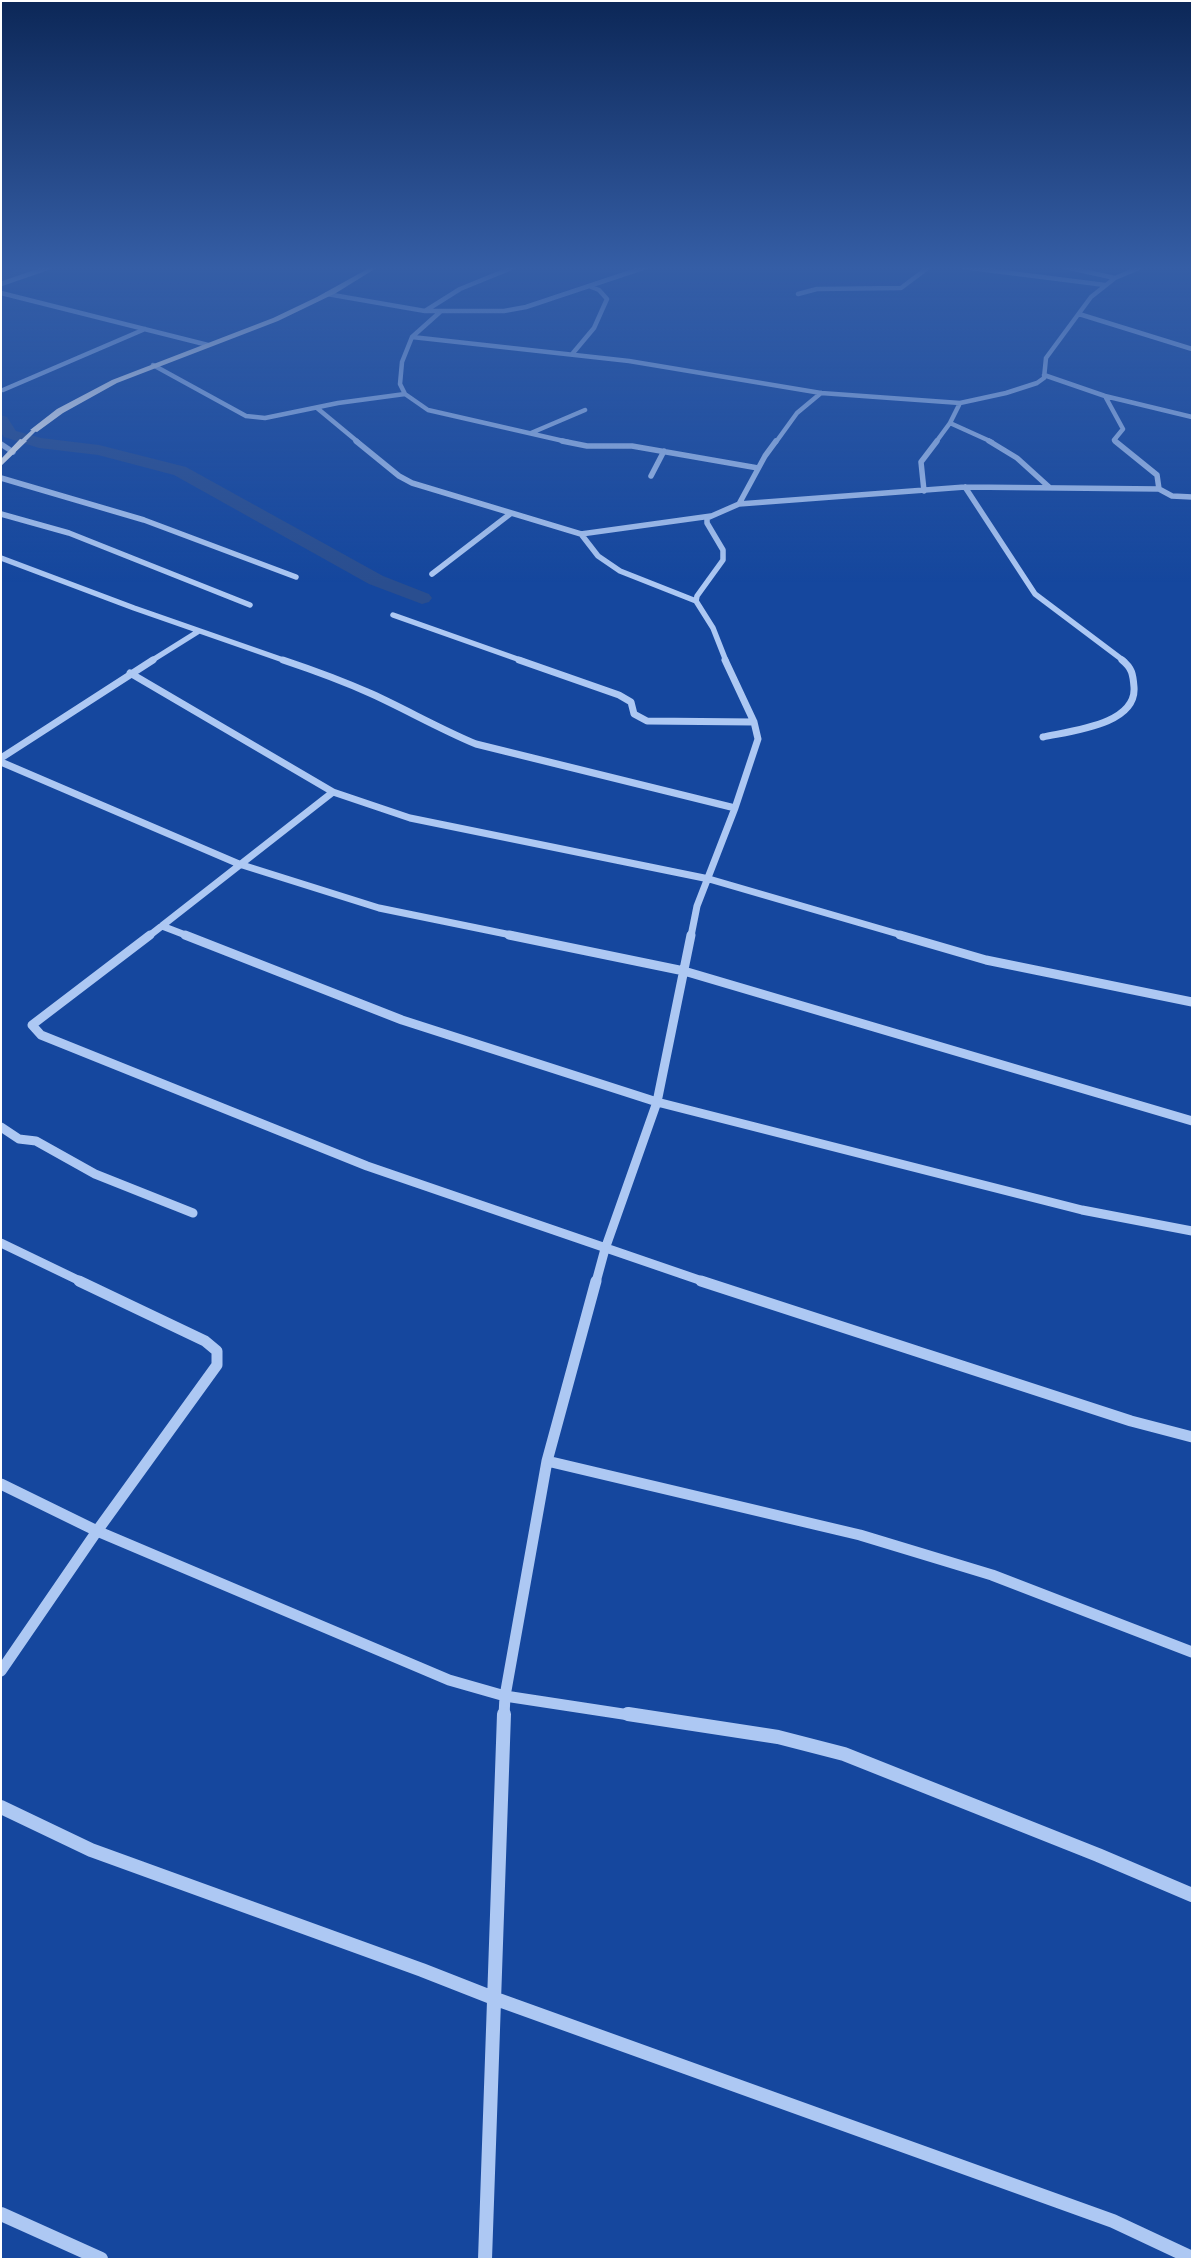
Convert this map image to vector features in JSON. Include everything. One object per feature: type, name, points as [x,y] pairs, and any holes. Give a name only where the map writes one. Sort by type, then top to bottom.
[{"type":"highway","points":[[34,430],[58,410],[86,394],[136,372]]},
{"type":"highway","points":[[1,464],[23,441]]},
{"type":"main road","points":[[23,441],[34,430]]},
{"type":"street","points":[[3,390],[44,372]]},
{"type":"street","points":[[167,372],[246,416],[264,418],[405,394]]},
{"type":"street","points":[[401,372],[400,384],[405,394],[428,410],[587,446],[632,446],[758,468]]},
{"type":"street","points":[[690,372],[821,393],[960,403],[1037,382],[1044,378],[1044,375],[1105,396],[1192,417]]},
{"type":"street","points":[[739,504],[764,456],[797,413],[821,393]]},
{"type":"street","points":[[1105,396],[1123,429],[1114,440],[1157,475],[1160,489]]},
{"type":"street","points":[[924,491],[921,462],[950,423],[960,403]]},
{"type":"street","points":[[317,408],[399,476],[432,490],[581,534],[711,516],[739,504],[964,487],[1160,489],[1172,496],[1192,497]]},
{"type":"street","points":[[531,434],[585,410]]},
{"type":"street","points":[[950,423],[997,444],[1017,458],[1049,487]]},
{"type":"street","points":[[1,444],[13,452]]},
{"type":"street","points":[[651,476],[664,451]]},
{"type":"street","points":[[1,478],[144,520],[296,577]]},
{"type":"street","points":[[964,487],[1035,594],[1124,661],[1133,671],[1134,698],[1128,710],[1110,721],[1043,737]]},
{"type":"street","points":[[1,514],[69,533],[250,605]]},
{"type":"street","points":[[432,574],[510,514]]},
{"type":"street","points":[[696,601],[697,596],[723,560],[723,550],[707,523],[707,518],[711,516]]},
{"type":"street","points":[[485,2259],[496,1999],[505,1696],[547,1461],[604,1249],[657,1102],[698,906],[735,808],[758,738],[754,722],[718,644],[713,628],[696,601],[620,571],[598,556],[581,534]]},
{"type":"street","points":[[1,558],[199,631],[335,678],[374,695],[442,730],[476,744],[735,808]]},
{"type":"street","points":[[393,615],[619,695],[631,702],[634,714],[647,721],[754,722]]},
{"type":"street","points":[[1,760],[76,712],[130,673],[199,631]]},
{"type":"street","points":[[130,673],[333,792],[410,818],[709,878],[986,960],[1192,1002]]},
{"type":"street","points":[[1,760],[239,864],[380,908],[684,971],[1192,1121]]},
{"type":"street","points":[[333,792],[162,926],[32,1024],[42,1034],[367,1166],[604,1249],[1122,1418],[1192,1437]]},
{"type":"street","points":[[162,926],[402,1020],[657,1102],[1082,1210],[1192,1231]]},
{"type":"street","points":[[1,1127],[19,1139],[36,1141],[95,1174],[193,1213]]},
{"type":"street","points":[[1,1243],[205,1341],[217,1350],[217,1365],[97,1531],[1,1670]]},
{"type":"street","points":[[547,1461],[860,1535],[992,1575],[1192,1652]]},
{"type":"street","points":[[1,1484],[97,1531],[449,1680],[505,1696],[778,1737],[844,1754],[1098,1855],[1192,1895]]},
{"type":"street","points":[[1,1807],[91,1850],[422,1970],[496,1999],[1113,2221],[1192,2258]]},
{"type":"street","points":[[1,2214],[100,2259]]},
{"type":"waterway","points":[[1,420],[10,434],[39,443],[99,450],[180,471],[376,580],[422,598]]}]
